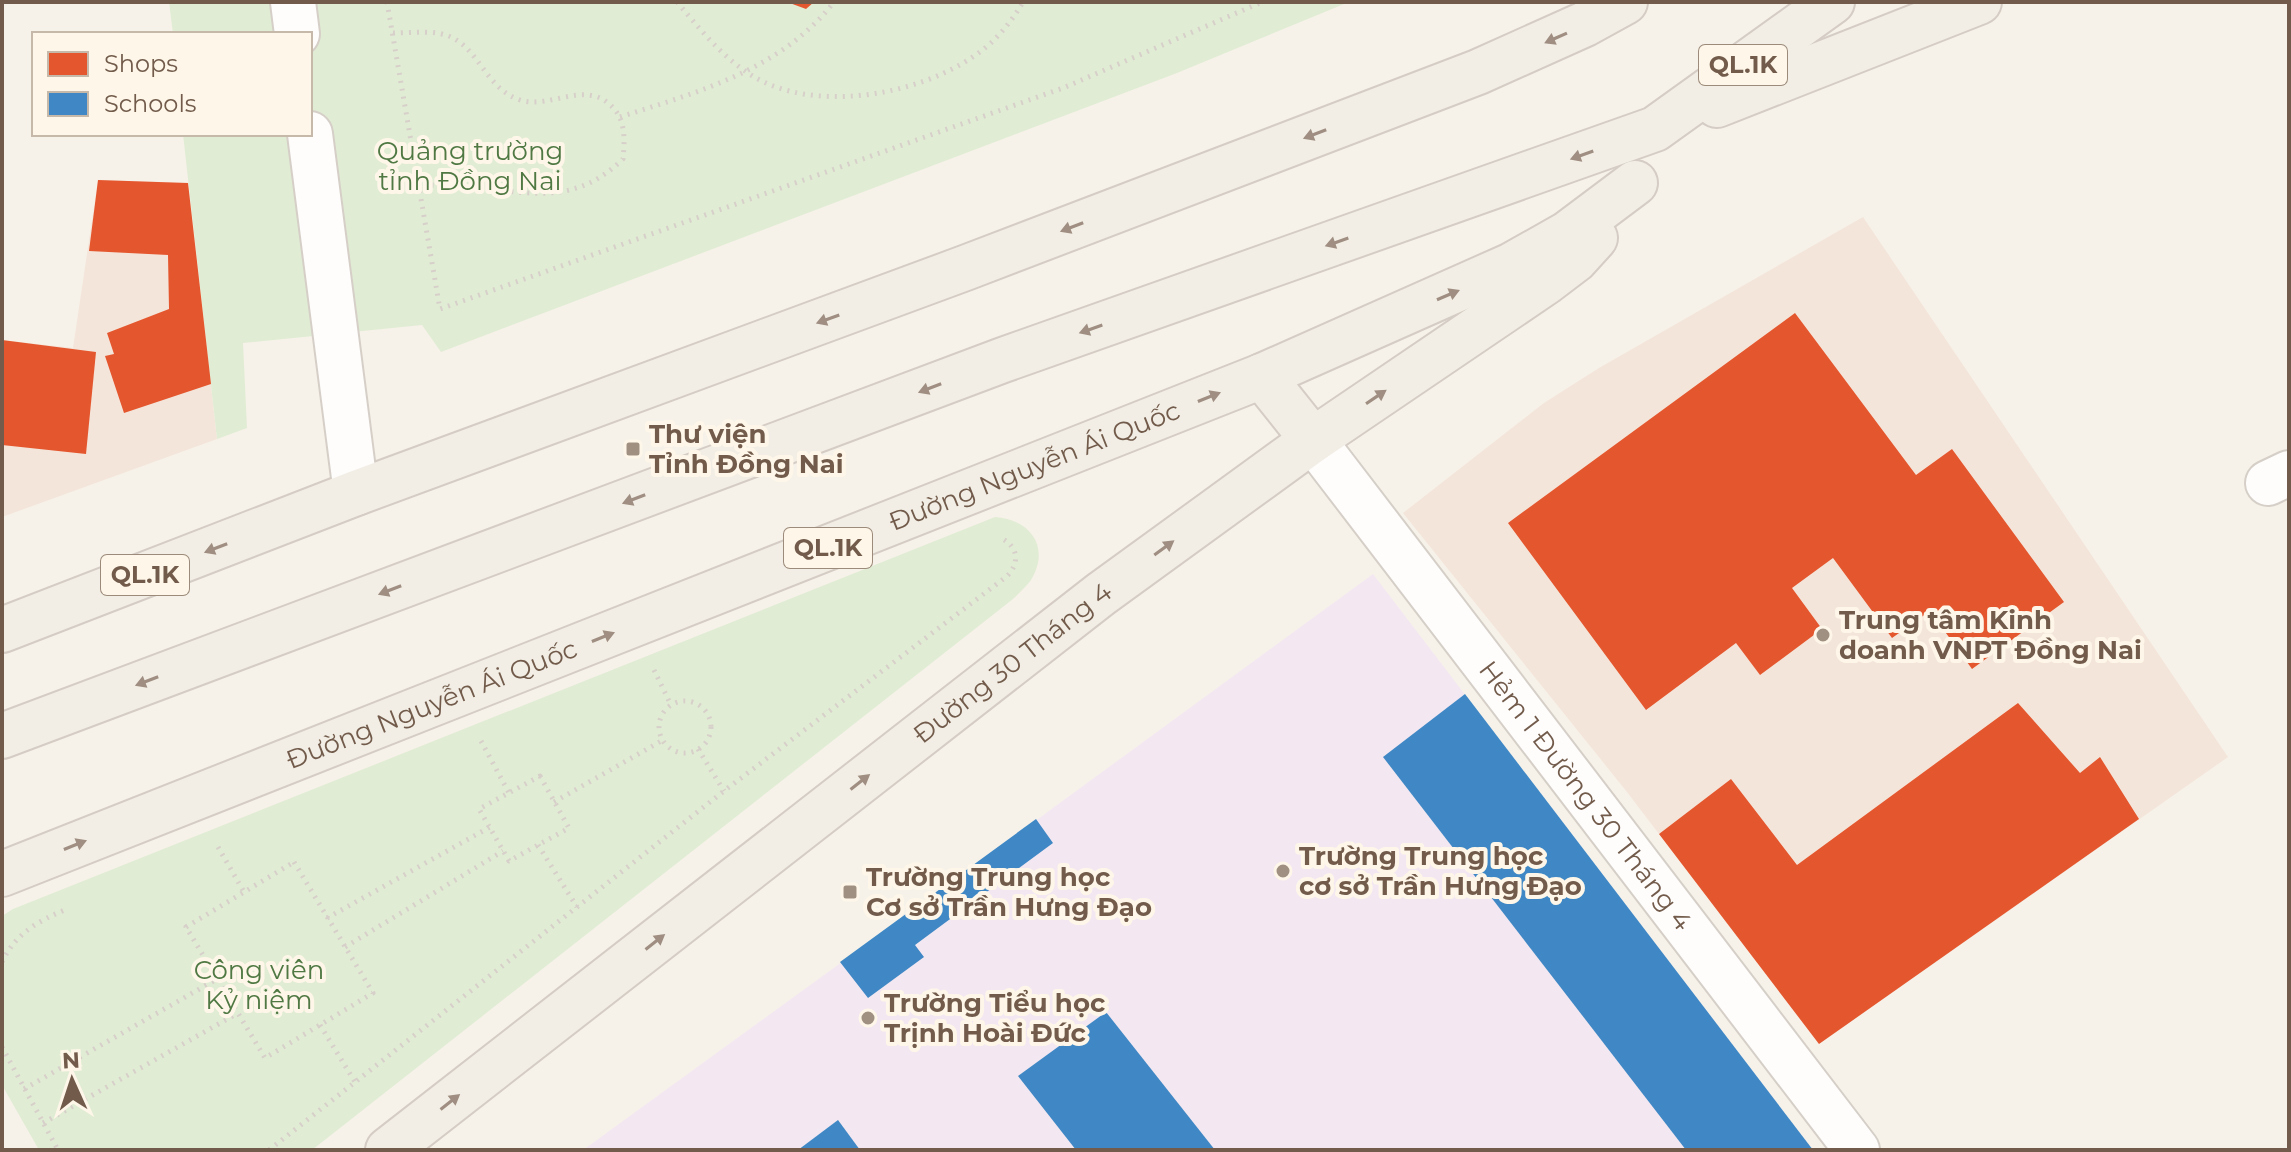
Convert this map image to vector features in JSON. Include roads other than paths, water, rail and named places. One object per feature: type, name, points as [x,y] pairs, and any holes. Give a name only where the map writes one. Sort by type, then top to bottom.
[{"type":"main road","name":"QL.1K","points":[[2,630],[356,493],[965,268],[1478,72],[1585,24],[1625,2]]},
{"type":"main road","name":"QL.1K","points":[[2,736],[1003,360],[1655,129],[1832,2]]},
{"type":"main road","points":[[1635,183],[1655,129],[1979,2]]},
{"type":"main road","name":"Đường Nguyễn Ái Quốc","points":[[2,874],[1262,376],[1512,265],[1567,234],[1635,183]]},
{"type":"main road","name":"Đường 30 Tháng 4","points":[[388,1150],[1101,594],[1313,440],[1575,260],[1600,233],[1635,183]]},
{"type":"main road","points":[[1262,376],[1313,440]]},
{"type":"street","points":[[293,2],[297,32]]},
{"type":"street","points":[[310,136],[356,493]]},
{"type":"street","name":"Hẻm 1 Đường 30 Tháng 4","points":[[1313,440],[1857,1150]]},
{"type":"place","name":"Thư viện Tỉnh Đồng Nai","points":[[633,449]]},
{"type":"place","name":"Trung tâm Kinh doanh VNPT Đồng Nai","points":[[1823,635]]},
{"type":"place","name":"Trường Trung học cơ sở Trần Hưng Đạo","points":[[1283,871]]},
{"type":"place","name":"Trường Trung học Cơ sở Trần Hưng Đạo","points":[[850,892]]},
{"type":"place","name":"Trường Tiểu học Trịnh Hoài Đức","points":[[868,1018]]},
{"type":"park label","name":"Quảng trường tỉnh Đồng Nai","points":[[470,166]]},
{"type":"park label","name":"Công viên Kỷ niệm","points":[[259,985]]}]
